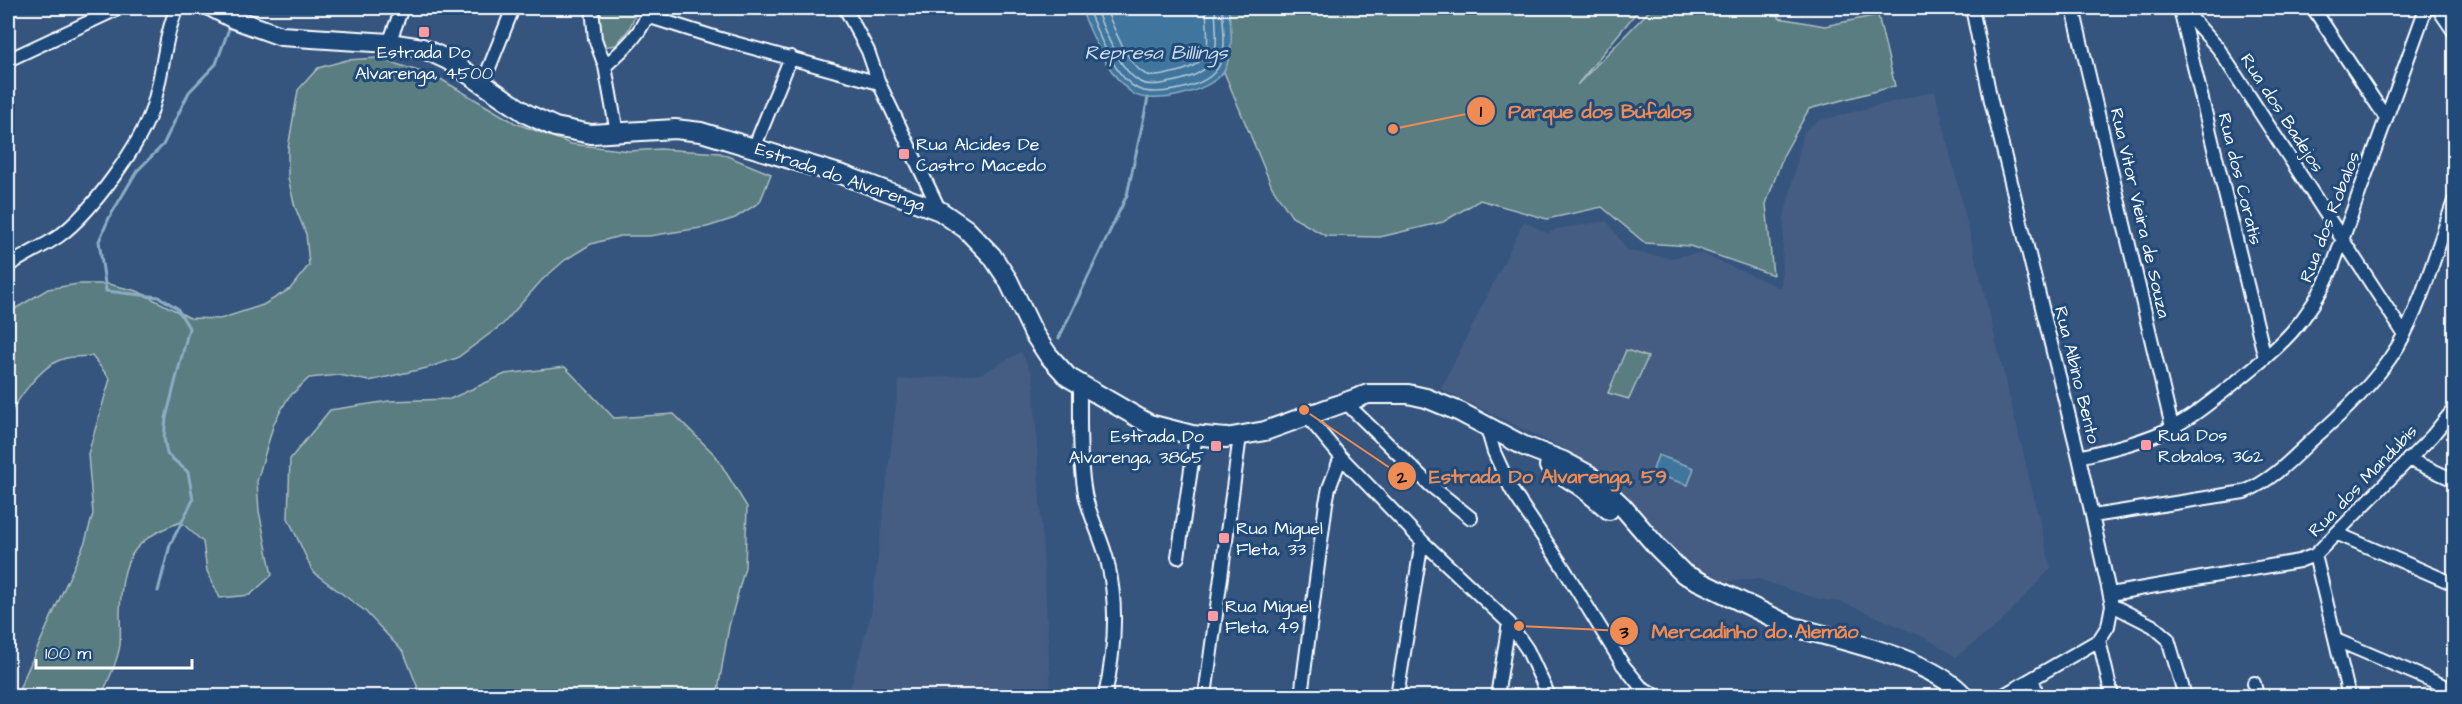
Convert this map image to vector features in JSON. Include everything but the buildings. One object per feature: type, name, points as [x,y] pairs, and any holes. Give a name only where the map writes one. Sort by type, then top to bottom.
[{"type":"main road","name":"Estrada do Alvarenga","points":[[213,8],[234,19],[281,36],[389,43],[422,48],[448,60],[527,114],[555,127],[591,134],[675,129],[702,132],[846,176],[940,211],[966,229],[992,256],[1008,280],[1042,346],[1068,377],[1149,424],[1196,435],[1226,438],[1264,431],[1368,394],[1408,394],[1443,405],[1524,446],[1554,456],[1589,475],[1622,506],[1684,574],[1791,626],[1928,668],[1944,677],[1964,696]]},
{"type":"street","points":[[8,60],[119,8]]},
{"type":"street","points":[[9,263],[61,235],[82,216],[138,139],[152,109],[164,63],[169,30],[177,8]]},
{"type":"street","points":[[389,43],[402,8]]},
{"type":"street","points":[[483,83],[513,8]]},
{"type":"street","points":[[592,8],[595,39],[605,66],[616,133]]},
{"type":"street","points":[[845,8],[868,51],[879,82],[940,211]]},
{"type":"street","name":"Rua Albino Bento","points":[[1972,8],[1990,101],[2079,457],[2111,600],[2108,626],[2099,640]]},
{"type":"street","name":"Rua Vitor Vieira de Souza","points":[[2073,8],[2172,427]]},
{"type":"street","points":[[2313,8],[2386,118]]},
{"type":"street","name":"Rua dos Robalos","points":[[2079,457],[2145,438],[2172,427],[2219,396],[2290,337],[2321,292],[2343,240],[2426,8]]},
{"type":"street","points":[[2439,8],[2454,30]]},
{"type":"street","name":"Rua dos Badejos","points":[[2180,9],[2218,48],[2404,334]]},
{"type":"street","name":"Rua dos Coratis","points":[[2180,9],[2265,358]]},
{"type":"street","points":[[605,66],[634,37],[648,12],[879,82]]},
{"type":"street","points":[[754,148],[791,57]]},
{"type":"street","points":[[2093,516],[2244,492],[2258,486],[2287,463],[2354,401],[2379,372],[2404,334],[2454,201]]},
{"type":"street","points":[[1080,384],[1081,447],[1086,497],[1103,546],[1111,582],[1113,648],[1105,696]]},
{"type":"street","points":[[1344,401],[1430,485],[1472,518]]},
{"type":"street","name":"Rua dos Mandubis","points":[[2111,600],[2299,561],[2315,555],[2338,534],[2364,503],[2454,409]]},
{"type":"street","points":[[1306,416],[1341,457],[1422,541],[1509,623],[1522,641],[1549,696]]},
{"type":"street","points":[[1487,428],[1494,452],[1511,489],[1562,564],[1623,665],[1641,687],[1657,696]]},
{"type":"street","points":[[1178,557],[1196,435]]},
{"type":"street","points":[[1205,696],[1239,436]]},
{"type":"street","points":[[1301,696],[1326,503],[1341,457]]},
{"type":"street","points":[[2408,459],[2454,480]]},
{"type":"street","points":[[2338,534],[2454,584]]},
{"type":"street","points":[[1397,696],[1422,541]]},
{"type":"street","points":[[2315,555],[2349,696]]},
{"type":"street","points":[[2111,600],[2153,626],[2168,639],[2185,696]]},
{"type":"street","points":[[1497,696],[1509,623]]},
{"type":"street","points":[[2002,696],[2099,640],[2112,696]]},
{"type":"street","points":[[2336,640],[2454,690]]},
{"type":"street","points":[[2033,679],[2037,696]]},
{"type":"street","points":[[2254,683],[2257,696]]},
{"type":"shaded area","points":[[1935,91],[2051,568],[2000,623],[1956,657],[1928,639],[1842,602],[1818,599],[1758,579],[1714,582],[1698,579],[1669,553],[1607,477],[1575,454],[1441,389],[1524,221],[1548,234],[1556,229],[1607,221],[1628,251],[1670,258],[1700,253],[1781,288],[1784,218],[1804,131],[1818,121]]},
{"type":"shaded area","points":[[1021,352],[1033,376],[1051,696],[848,696],[871,614],[899,380],[981,374]]},
{"type":"green space","points":[[600,8],[638,8],[629,29],[616,45],[603,47],[597,18]]},
{"type":"green space","points":[[1228,8],[1640,8],[1577,85],[1652,8],[1778,8],[1779,18],[1825,26],[1878,15],[1895,86],[1809,109],[1783,156],[1766,204],[1773,275],[1690,246],[1645,243],[1602,207],[1547,219],[1480,200],[1443,222],[1380,237],[1326,236],[1292,217],[1272,187],[1224,72],[1231,36]]},
{"type":"green space","points":[[377,58],[437,77],[515,123],[571,144],[629,151],[660,149],[720,153],[771,174],[760,202],[735,218],[707,227],[649,236],[620,236],[591,244],[565,260],[542,280],[503,324],[457,358],[427,368],[369,381],[339,375],[309,378],[288,398],[274,423],[257,481],[259,511],[272,575],[250,595],[220,598],[207,571],[203,542],[181,522],[164,529],[150,536],[140,545],[132,554],[127,565],[121,594],[120,645],[115,665],[101,696],[20,696],[20,687],[85,542],[93,514],[88,454],[110,379],[92,356],[63,359],[55,362],[39,375],[24,392],[8,417],[8,313],[48,289],[78,284],[108,284],[137,291],[190,318],[220,319],[263,305],[290,289],[309,265],[306,234],[295,207],[288,178],[288,148],[298,90],[318,68],[347,60]]},
{"type":"green space","points":[[1626,350],[1648,357],[1629,399],[1608,393]]},
{"type":"green space","points":[[565,367],[614,418],[674,414],[716,456],[747,507],[745,567],[729,626],[717,696],[421,696],[404,653],[365,611],[313,572],[288,518],[290,459],[330,410],[389,401],[450,399],[505,374]]},
{"type":"water","name":"Represa Billings","points":[[1080,8],[1228,8],[1231,40],[1227,64],[1217,78],[1195,90],[1167,97],[1141,97],[1123,85],[1107,65]]},
{"type":"water","points":[[1658,455],[1694,468],[1688,485],[1652,473]]},
{"type":"waterway","points":[[158,591],[170,545],[193,500],[188,472],[167,454],[164,438],[166,418],[189,328],[177,308],[159,297],[106,291],[99,241],[109,218],[137,171],[163,145],[189,92],[216,64],[230,26]]},
{"type":"waterway","points":[[1059,338],[1127,195],[1148,98]]},
{"type":"place","name":"Estrada Do Alvarenga, 4500","points":[[424,32]]},
{"type":"place","name":"Parque dos Búfalos","points":[[1393,129]]},
{"type":"place","name":"Rua Alcides De Castro Macedo","points":[[904,154]]},
{"type":"place","name":"Estrada Do Alvarenga, 59","points":[[1304,410]]},
{"type":"place","name":"Rua Dos Robalos, 362","points":[[2146,445]]},
{"type":"place","name":"Estrada Do Alvarenga, 3865","points":[[1216,446]]},
{"type":"place","name":"Rua Miguel Fleta, 33","points":[[1224,538]]},
{"type":"place","name":"Rua Miguel Fleta, 49","points":[[1213,616]]},
{"type":"place","name":"Mercadinho do Alemão","points":[[1519,626]]}]
